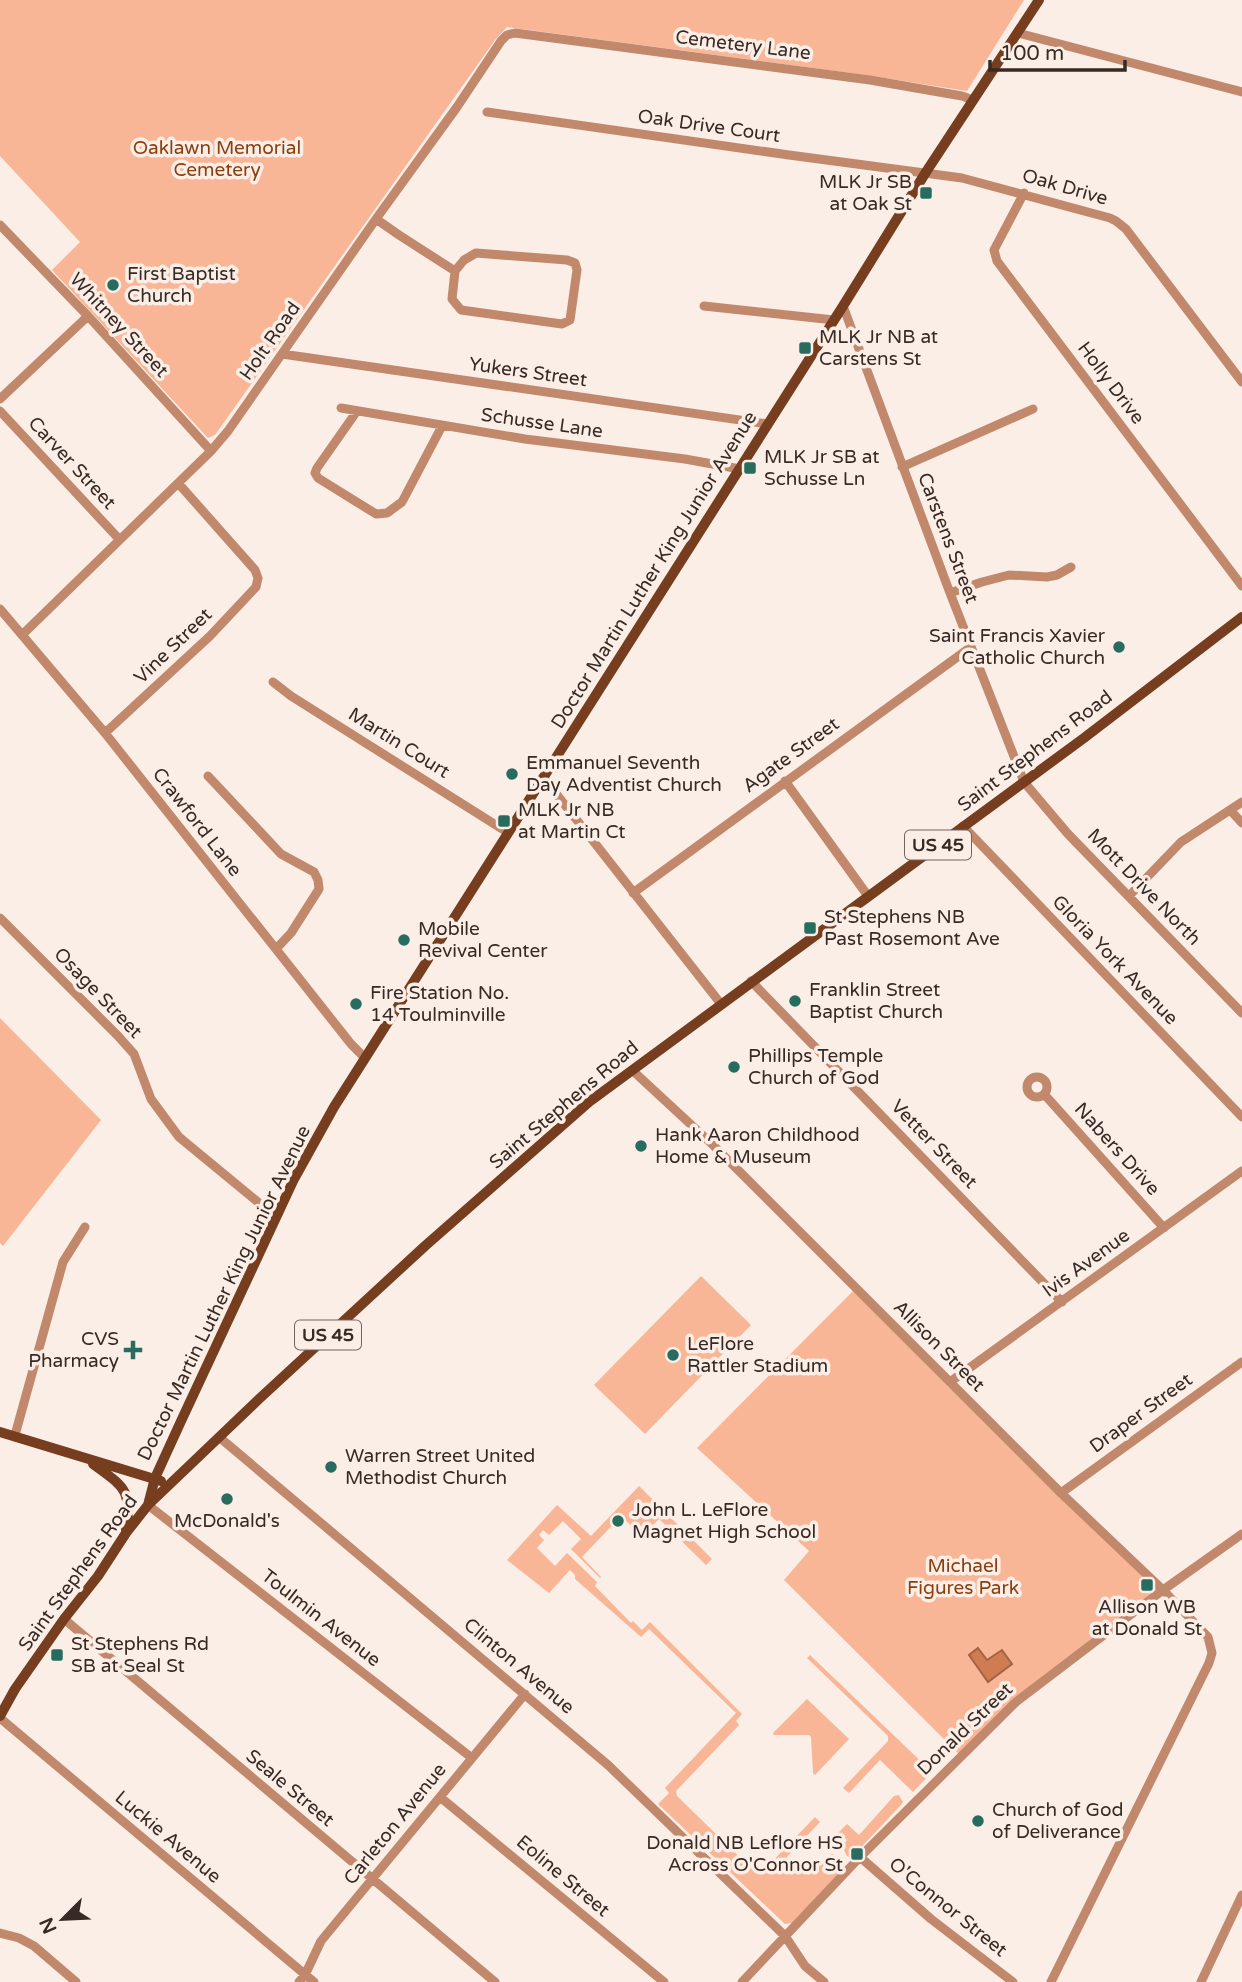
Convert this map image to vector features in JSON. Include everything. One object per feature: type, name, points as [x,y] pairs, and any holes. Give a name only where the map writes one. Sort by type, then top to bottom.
[{"type":"main road","name":"Doctor Martin Luther King Junior Avenue","points":[[148,1505],[155,1478],[276,1217],[334,1107],[926,172],[1039,0]]},
{"type":"main road","name":"Saint Stephens Road","points":[[0,1717],[5,1700],[148,1505],[425,1246],[589,1102],[1024,782],[1242,617]]},
{"type":"main road","points":[[0,1432],[127,1472],[155,1478],[168,1485]]},
{"type":"main road","points":[[87,1459],[113,1479],[127,1496],[129,1508],[126,1533]]},
{"type":"street","name":"Cemetery Lane","points":[[507,35],[515,33],[870,80],[973,100]]},
{"type":"street","points":[[1018,33],[1242,92]]},
{"type":"street","name":"Holt Road","points":[[23,634],[211,451],[228,431],[507,35]]},
{"type":"street","name":"Oak Drive Court","points":[[487,112],[926,172]]},
{"type":"street","name":"Oak Drive","points":[[926,172],[962,178],[1116,221],[1126,229],[1242,382]]},
{"type":"street","name":"Holly Drive","points":[[1024,194],[994,250],[997,261],[1242,586]]},
{"type":"street","points":[[376,219],[455,271]]},
{"type":"street","name":"Whitney Street","points":[[0,225],[88,316],[211,451]]},
{"type":"street","points":[[476,253],[567,260],[575,263],[578,270],[570,320],[562,324],[461,310],[452,299],[455,271],[464,260],[476,253]]},
{"type":"street","points":[[704,306],[834,320]]},
{"type":"street","name":"Carstens Street","points":[[843,306],[1024,782]]},
{"type":"street","points":[[0,400],[88,316]]},
{"type":"street","name":"Yukers Street","points":[[282,354],[768,424]]},
{"type":"street","name":"Schusse Lane","points":[[341,408],[525,439],[685,459],[740,469]]},
{"type":"street","points":[[902,467],[1033,410]]},
{"type":"street","name":"Carver Street","points":[[0,411],[119,539]]},
{"type":"street","points":[[357,411],[315,473],[318,478],[376,514],[387,513],[402,502],[442,426]]},
{"type":"street","name":"Vine Street","points":[[105,733],[210,636],[256,587],[258,578],[255,570],[177,483]]},
{"type":"street","points":[[950,593],[1009,575],[1047,577],[1071,567]]},
{"type":"street","name":"Crawford Lane","points":[[0,608],[105,733],[351,1044],[365,1058]]},
{"type":"street","name":"Agate Street","points":[[633,893],[971,647]]},
{"type":"street","name":"Martin Court","points":[[273,682],[507,832]]},
{"type":"street","points":[[208,776],[281,854],[314,872],[318,880],[319,889],[291,933],[276,949]]},
{"type":"street","points":[[543,777],[721,1004]]},
{"type":"street","points":[[785,781],[868,897]]},
{"type":"street","name":"Mott Drive North","points":[[1024,782],[1068,834],[1242,1013]]},
{"type":"street","points":[[1129,896],[1181,842],[1242,802]]},
{"type":"street","points":[[1231,811],[1242,823]]},
{"type":"street","name":"Gloria York Avenue","points":[[963,827],[1242,1117]]},
{"type":"street","name":"Osage Street","points":[[0,918],[134,1054],[151,1099],[179,1137],[276,1217]]},
{"type":"street","name":"Vetter Street","points":[[751,981],[1062,1302]]},
{"type":"street","name":"Allison Street","points":[[632,1070],[713,1145],[1208,1637],[1212,1653],[1209,1664],[1051,1982]]},
{"type":"street","name":"Nabers Drive","points":[[1044,1094],[1164,1228]]},
{"type":"street","name":"Ivis Avenue","points":[[950,1382],[1242,1171]]},
{"type":"street","points":[[15,1435],[63,1262],[85,1227]]},
{"type":"street","name":"Draper Street","points":[[1061,1493],[1242,1362]]},
{"type":"street","name":"Clinton Avenue","points":[[219,1437],[608,1765],[785,1936],[805,1966],[824,1982]]},
{"type":"street","name":"Toulmin Avenue","points":[[148,1505],[472,1758]]},
{"type":"street","name":"Donald Street","points":[[742,1982],[860,1857],[1016,1702],[1163,1590],[1242,1534]]},
{"type":"street","name":"Seale Street","points":[[64,1619],[495,1982]]},
{"type":"street","name":"Carleton Avenue","points":[[302,1978],[321,1941],[525,1694]]},
{"type":"street","name":"Luckie Avenue","points":[[0,1717],[302,1978],[314,1982]]},
{"type":"street","name":"Eoline Street","points":[[440,1797],[664,1982]]},
{"type":"street","name":"O'Connor Street","points":[[860,1857],[931,1919],[1013,1982]]},
{"type":"street","points":[[1201,1982],[1242,1895]]},
{"type":"street","points":[[0,1933],[19,1938],[34,1946],[76,1982]]},
{"type":"green space","name":"Oaklawn Memorial Cemetery","points":[[0,0],[1024,0],[967,91],[507,27],[495,40],[215,435],[208,438],[52,270],[80,242],[0,156]]},
{"type":"green space","points":[[0,1018],[101,1120],[3,1246],[0,1243]]},
{"type":"green space","name":"LeFlore Rattler Stadium","points":[[701,1276],[751,1325],[645,1434],[594,1385]]},
{"type":"green space","name":"Michael Figures Park","points":[[854,1290],[1159,1590],[959,1754],[784,1580],[809,1551],[697,1448]]},
{"type":"green space","points":[[639,1486],[712,1559],[706,1565],[659,1519],[642,1536],[621,1516],[582,1557],[600,1578],[571,1549],[581,1539],[563,1521],[549,1535],[543,1530],[539,1535],[544,1540],[537,1548],[555,1566],[567,1553],[597,1582],[595,1586],[631,1623],[633,1621],[642,1630],[650,1622],[742,1714],[736,1721],[739,1725],[676,1791],[677,1796],[756,1873],[761,1873],[815,1817],[820,1822],[786,1858],[800,1872],[804,1870],[809,1875],[833,1854],[842,1870],[792,1923],[785,1924],[658,1804],[669,1793],[665,1788],[736,1713],[649,1629],[641,1637],[575,1579],[570,1570],[549,1593],[507,1560],[557,1505],[591,1536]]},
{"type":"green space","points":[[810,1655],[932,1772],[913,1792],[880,1760],[849,1793],[843,1788],[888,1741],[888,1736],[807,1658]]},
{"type":"green space","points":[[807,1699],[849,1739],[815,1775],[809,1735],[773,1733]]},
{"type":"green space","points":[[899,1795],[903,1802],[901,1805],[851,1858],[847,1856],[842,1846],[847,1840],[838,1833],[847,1824],[859,1835],[894,1796]]},
{"type":"shaded area","points":[[978,1648],[987,1660],[1002,1650],[1012,1664],[988,1682],[969,1655]]},
{"type":"place","name":"MLK Jr SB at Oak St","points":[[926,193]]},
{"type":"place","name":"First Baptist Church","points":[[113,285]]},
{"type":"place","name":"MLK Jr NB at Carstens St","points":[[805,348]]},
{"type":"place","name":"MLK Jr SB at Schusse Ln","points":[[750,468]]},
{"type":"place","name":"Saint Francis Xavier Catholic Church","points":[[1119,647]]},
{"type":"place","name":"Emmanuel Seventh Day Adventist Church","points":[[512,774]]},
{"type":"place","name":"MLK Jr NB at Martin Ct","points":[[504,821]]},
{"type":"place","name":"St Stephens NB Past Rosemont Ave","points":[[810,928]]},
{"type":"place","name":"Mobile Revival Center","points":[[404,940]]},
{"type":"place","name":"Franklin Street Baptist Church","points":[[795,1001]]},
{"type":"place","name":"Fire Station No. 14 Toulminville","points":[[356,1004]]},
{"type":"place","name":"Phillips Temple Church of God","points":[[734,1067]]},
{"type":"place","name":"Hank Aaron Childhood Home & Museum","points":[[641,1146]]},
{"type":"place","name":"CVS Pharmacy","points":[[133,1350]]},
{"type":"place","name":"LeFlore Rattler Stadium","points":[[673,1355]]},
{"type":"place","name":"Warren Street United Methodist Church","points":[[331,1467]]},
{"type":"place","name":"McDonald's","points":[[227,1499]]},
{"type":"place","name":"John L. LeFlore Magnet High School","points":[[618,1521]]},
{"type":"place","name":"Allison WB at Donald St","points":[[1147,1585]]},
{"type":"place","name":"St Stephens Rd SB at Seal St","points":[[57,1655]]},
{"type":"place","name":"Church of God of Deliverance","points":[[978,1821]]},
{"type":"place","name":"Donald NB Leflore HS Across O'Connor St","points":[[857,1854]]}]
